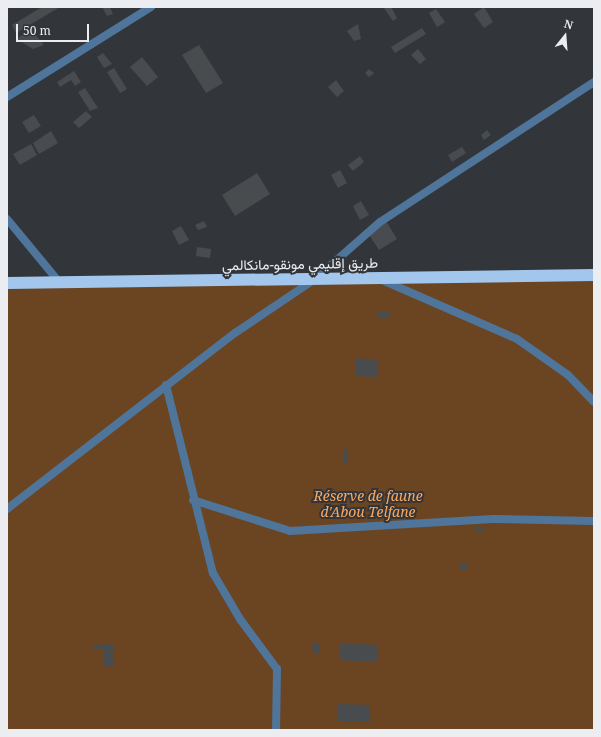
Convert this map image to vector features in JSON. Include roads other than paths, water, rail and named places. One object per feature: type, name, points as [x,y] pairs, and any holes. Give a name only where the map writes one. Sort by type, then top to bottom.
[{"type":"highway","name":"طريق إقليمي مونقو-مانكالمي","points":[[7,283],[594,275]]},
{"type":"street","points":[[7,97],[151,7]]},
{"type":"street","points":[[7,509],[235,333],[315,279],[380,222],[594,82]]},
{"type":"street","points":[[7,219],[60,282]]},
{"type":"street","points":[[377,278],[517,339],[568,375],[594,402]]},
{"type":"street","points":[[166,385],[212,573],[240,619],[277,669],[276,730]]},
{"type":"street","points":[[193,500],[290,531],[493,519],[594,521]]},
{"type":"park label","name":"Réserve de faune d'Abou Telfane","points":[[368,504]]}]
